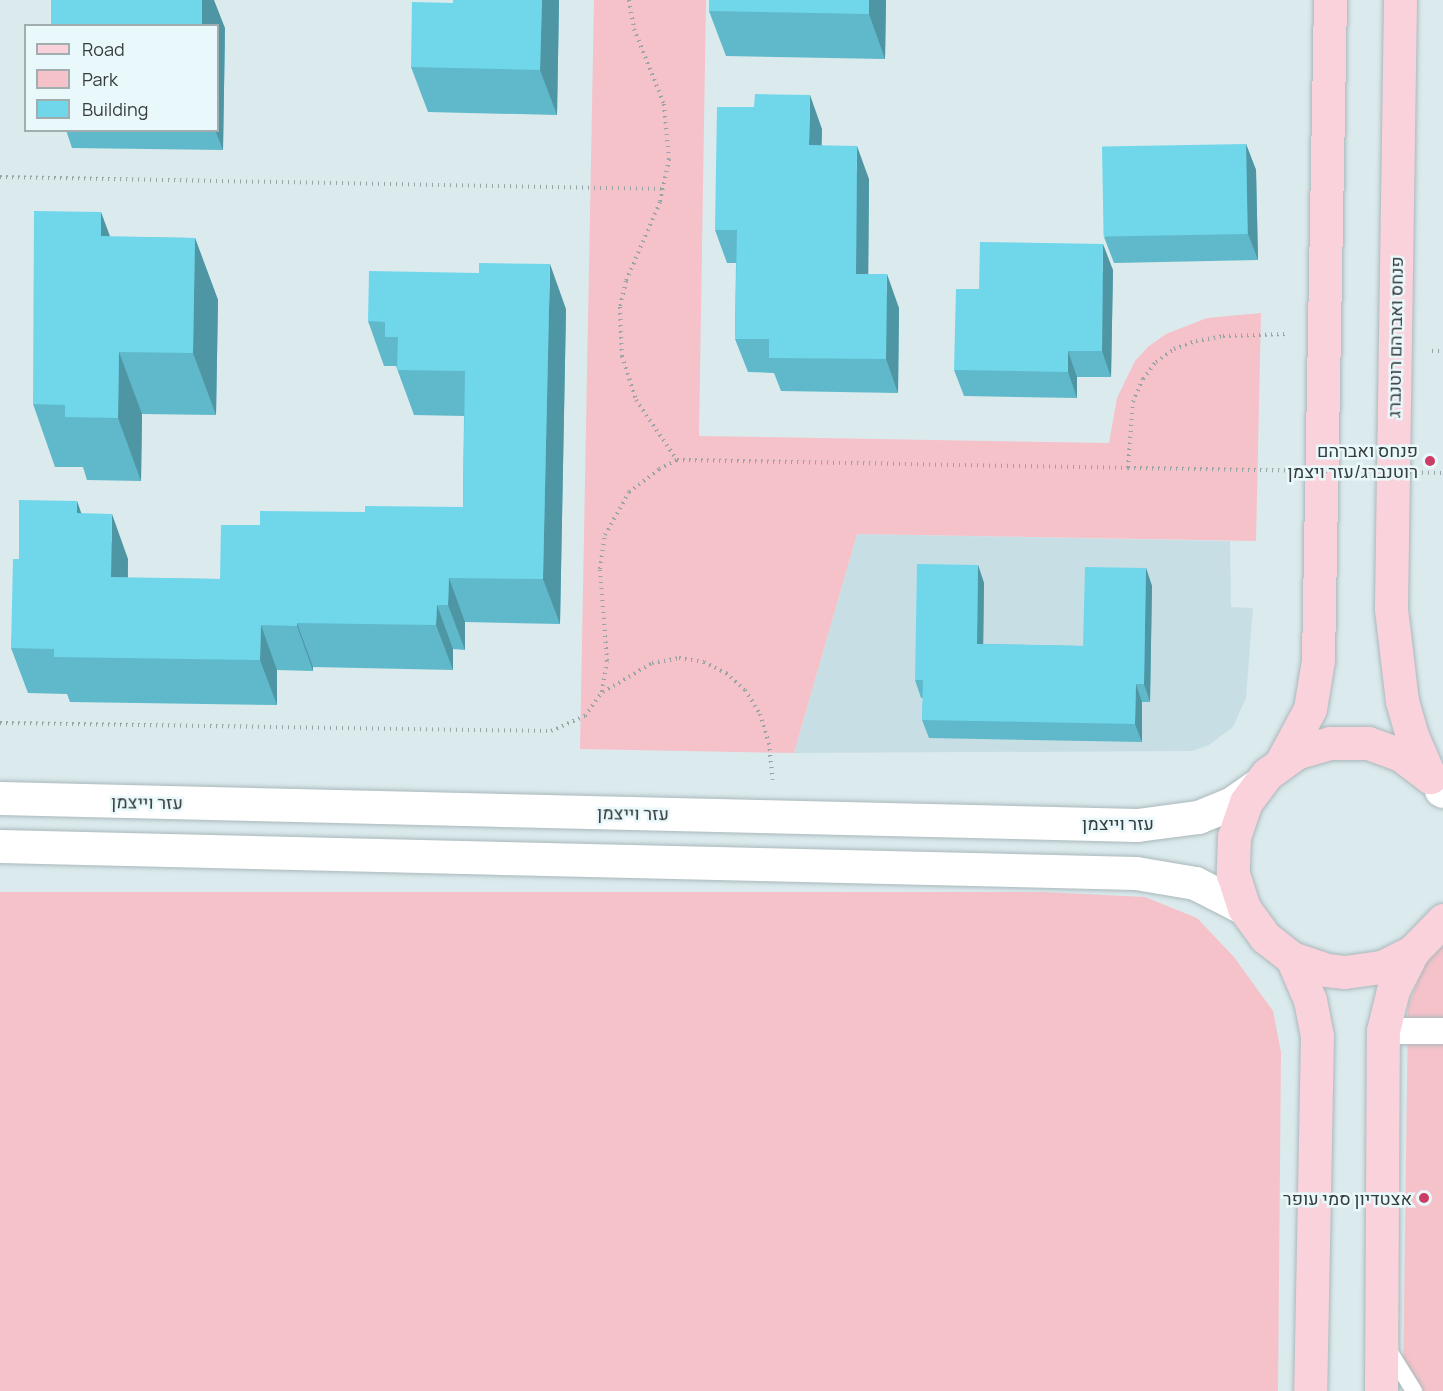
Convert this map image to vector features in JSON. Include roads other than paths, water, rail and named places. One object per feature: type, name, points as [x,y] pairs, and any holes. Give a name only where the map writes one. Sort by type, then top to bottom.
[{"type":"main road","points":[[1330,0],[1317,674],[1310,709],[1281,763],[1256,786],[1246,802],[1234,836],[1233,874],[1244,908],[1264,937],[1292,958],[1309,966],[1345,972],[1382,967],[1413,951],[1442,924]]},
{"type":"main road","name":"פנחס ואברהם רוטנברג","points":[[1400,0],[1391,609],[1402,701],[1412,736],[1439,788]]},
{"type":"main road","points":[[1281,763],[1330,742],[1368,743],[1401,755],[1439,788]]},
{"type":"main road","points":[[1381,1391],[1383,1031],[1393,990],[1413,951]]},
{"type":"main road","points":[[1292,958],[1310,1000],[1317,1036],[1310,1391]]},
{"type":"street","name":"עזר וייצמן","points":[[0,798],[1150,825],[1204,815],[1256,786]]},
{"type":"street","points":[[0,846],[1136,873],[1195,883],[1244,908]]},
{"type":"street","points":[[1383,1031],[1443,1031]]},
{"type":"lane","points":[[1381,1339],[1414,1391]]},
{"type":"place","name":"פנחס ואברהם רוטנברג/עזר ויצמן","points":[[1430,461]]},
{"type":"place","name":"אצטדיון סמי עופר","points":[[1424,1198]]}]
